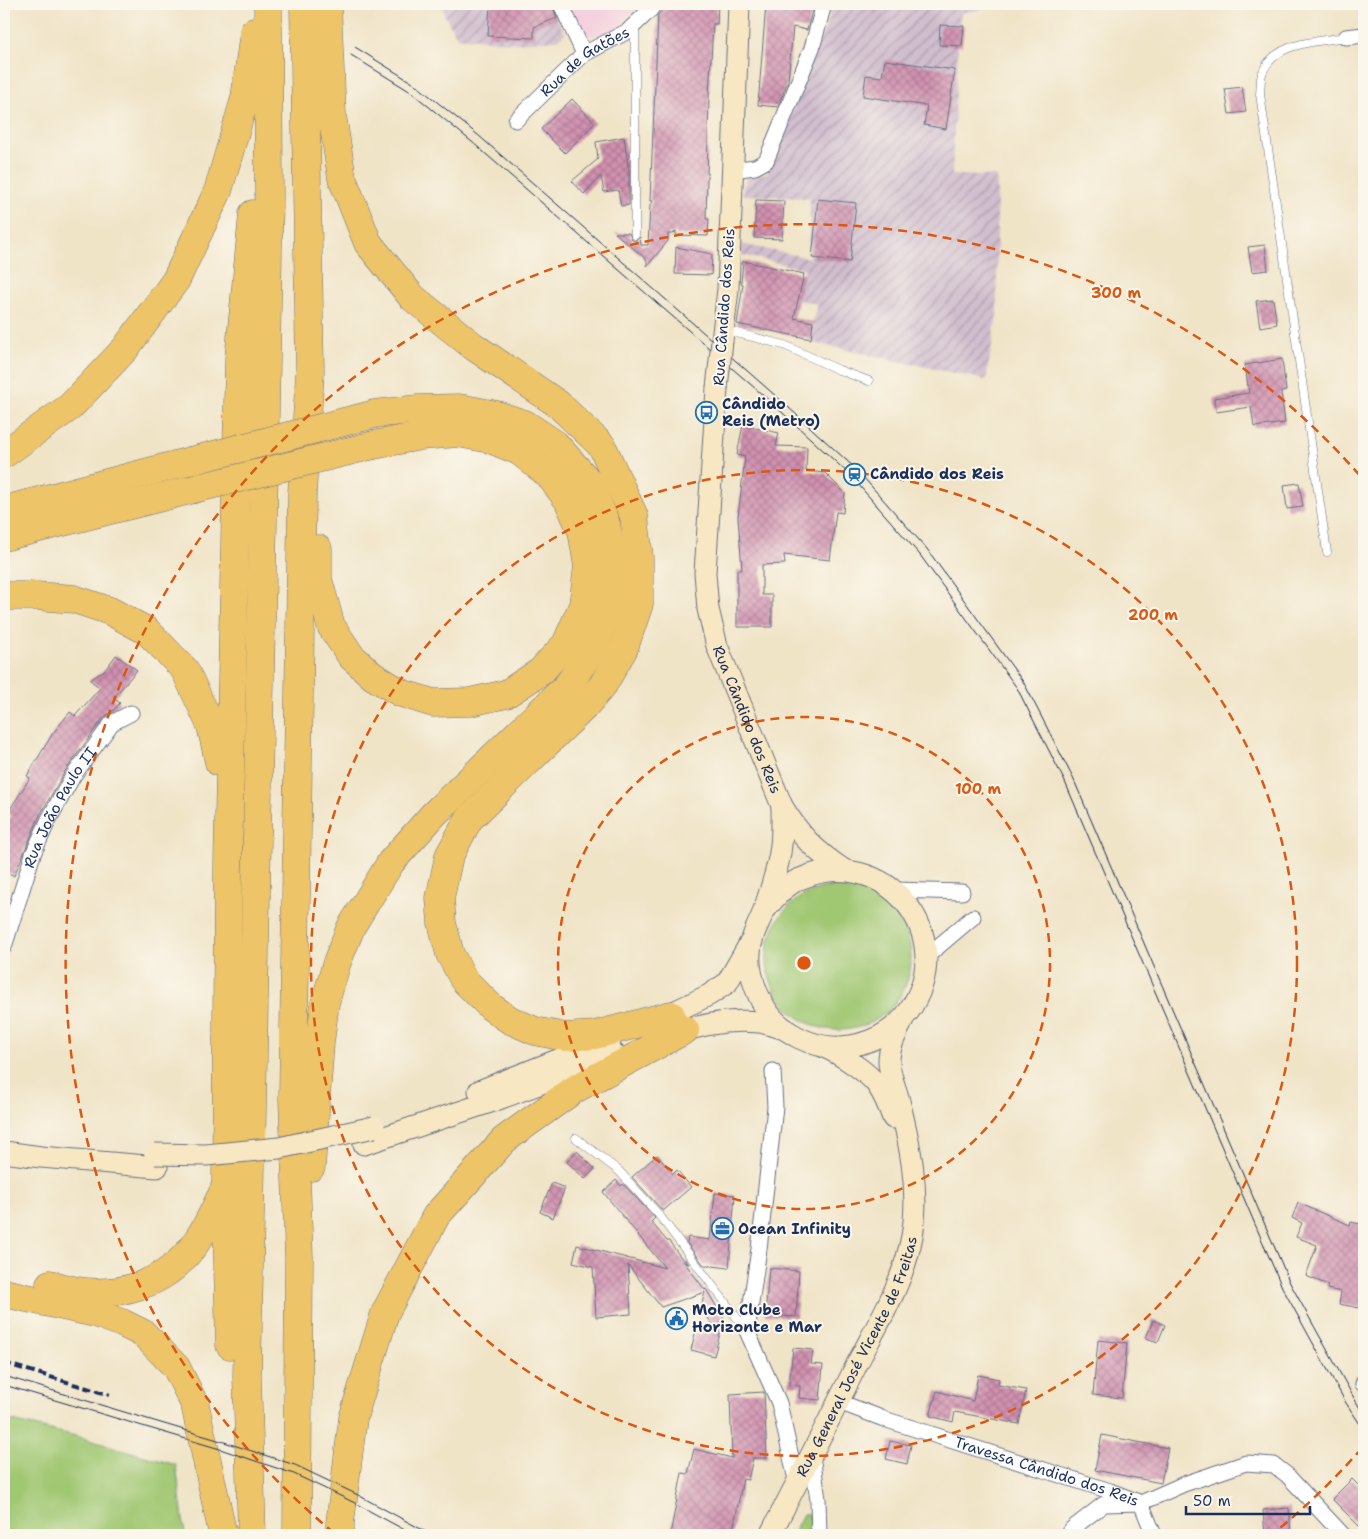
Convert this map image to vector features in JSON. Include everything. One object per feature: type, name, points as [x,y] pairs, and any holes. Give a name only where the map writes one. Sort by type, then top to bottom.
[{"type":"highway","points":[[4,454],[70,406],[125,349],[176,280],[218,191],[245,98],[258,4]]},
{"type":"highway","points":[[251,1535],[247,1377],[269,197],[268,4]]},
{"type":"highway","points":[[4,537],[190,490],[374,446],[420,436],[458,433],[490,439],[519,452],[549,475],[568,500],[582,531],[588,566],[583,605],[566,644],[540,672],[506,694],[470,702],[433,704],[401,693],[373,676],[351,656],[331,626],[318,579],[318,484],[310,373],[304,4]]},
{"type":"highway","points":[[327,4],[332,115],[342,178],[368,243],[412,297],[473,346],[558,404],[602,446],[634,516],[639,557],[639,604],[624,648],[604,685],[584,708],[469,819],[449,856],[440,898],[442,923],[450,954],[464,980],[491,1007],[510,1020],[535,1031],[566,1037],[595,1035],[678,1022]]},
{"type":"highway","points":[[251,1535],[231,1380],[226,1187],[228,863],[239,360],[268,56]]},
{"type":"highway","points":[[297,1535],[299,1258],[293,1099],[302,503],[310,373]]},
{"type":"highway","points":[[375,414],[414,396],[459,392],[504,397],[531,406],[566,426],[615,475]]},
{"type":"highway","points":[[4,510],[375,414],[418,409],[459,408],[497,415],[525,424],[555,444],[589,482],[606,524],[613,560],[611,602],[596,644],[568,686],[434,814],[391,862],[352,927],[337,962],[325,1003],[320,1043],[311,1170],[299,1258]]},
{"type":"highway","points":[[4,596],[74,599],[110,611],[147,631],[185,670],[212,726],[220,768],[228,863]]},
{"type":"highway","points":[[340,1535],[353,1418],[385,1313],[436,1216],[504,1140],[575,1089],[678,1022]]},
{"type":"highway","points":[[4,1274],[84,1292],[109,1292],[134,1288],[154,1281],[173,1268],[186,1255],[200,1236],[226,1187]]},
{"type":"highway","points":[[4,1293],[95,1313],[122,1323],[144,1334],[176,1367],[195,1405],[223,1535]]},
{"type":"main road","name":"Rua Cândido dos Reis","points":[[739,4],[728,289],[717,388],[705,573],[708,609],[718,646],[782,806],[794,826],[814,848],[844,870]]},
{"type":"main road","name":"Rua Cândido dos Reis","points":[[764,911],[779,893],[798,879],[821,871],[844,870],[871,876],[895,890],[912,908],[922,931],[927,956],[925,978],[917,999],[904,1017],[886,1033],[864,1043],[839,1047],[815,1044],[799,1038],[785,1029],[767,1011],[755,989],[750,964],[752,939],[764,911],[779,860],[782,839],[782,806]]},
{"type":"main road","points":[[4,1138],[207,1168],[281,1161],[496,1100],[678,1022],[709,995],[727,983],[752,939]]},
{"type":"main road","points":[[904,1017],[893,1041],[889,1060],[913,1169]]},
{"type":"main road","points":[[678,1022],[704,1024],[760,1022],[785,1029]]},
{"type":"main road","points":[[815,1044],[834,1052],[855,1065],[877,1085],[890,1110],[913,1169]]},
{"type":"main road","points":[[4,1152],[41,1157],[156,1160]]},
{"type":"main road","name":"Rua General José Vicente de Freitas","points":[[770,1535],[897,1286],[912,1234],[915,1201],[913,1169]]},
{"type":"street","points":[[561,4],[584,54]]},
{"type":"street","name":"Rua de Gatões","points":[[516,120],[584,54],[628,31],[654,4]]},
{"type":"street","points":[[732,170],[755,167],[766,161],[812,48],[824,4]]},
{"type":"street","points":[[1346,37],[1364,35]]},
{"type":"street","name":"Rua João Paulo II","points":[[4,947],[33,854],[49,819],[73,776],[112,722],[131,713]]},
{"type":"street","points":[[895,890],[962,892]]},
{"type":"street","points":[[927,956],[973,917]]},
{"type":"street","points":[[773,1071],[775,1107],[759,1249],[747,1331],[779,1403],[796,1484]]},
{"type":"street","name":"Travessa Cândido dos Reis","points":[[839,1402],[884,1419],[1100,1488],[1141,1503],[1184,1484],[1246,1463],[1274,1465],[1286,1475],[1343,1535]]},
{"type":"street","points":[[812,1455],[818,1500],[818,1535]]},
{"type":"street","points":[[1067,1535],[1073,1528],[1104,1504],[1141,1503],[1154,1535]]},
{"type":"lane","points":[[634,235],[635,23]]},
{"type":"lane","points":[[1327,552],[1260,94],[1261,75],[1271,58],[1288,48],[1346,37]]},
{"type":"lane","points":[[722,336],[784,345],[838,370],[869,381]]},
{"type":"lane","points":[[576,1138],[619,1171],[659,1215],[747,1331]]},
{"type":"shaded area","points":[[442,4],[549,4],[565,33],[557,40],[516,43],[457,37],[445,16]]},
{"type":"shaded area","points":[[569,4],[641,4],[616,29],[599,36],[589,35],[580,28]]},
{"type":"shaded area","points":[[831,4],[1001,4],[1001,6],[961,13],[952,175],[997,176],[997,315],[986,380],[810,342],[817,304],[798,300],[805,269],[741,255],[741,244],[809,258],[810,198],[743,195],[742,189],[748,177],[767,173],[781,143],[812,58],[829,19]]},
{"type":"green space","points":[[839,886],[867,891],[890,907],[906,930],[911,958],[906,986],[890,1009],[867,1025],[839,1030],[811,1025],[788,1009],[772,986],[767,958],[772,930],[788,907],[811,891]]},
{"type":"green space","points":[[4,1419],[72,1435],[176,1465],[185,1535],[4,1535]]},
{"type":"green space","points":[[803,1514],[810,1514],[811,1535],[792,1535]]},
{"type":"building","points":[[490,4],[552,4],[557,18],[534,27],[534,38],[488,36]]},
{"type":"building","points":[[667,4],[718,4],[717,24],[713,24],[709,96],[706,219],[709,219],[708,236],[676,235],[676,231],[673,234],[668,234],[668,241],[647,266],[647,260],[615,233],[629,233],[632,240],[635,241],[640,237],[641,245],[648,245],[650,205],[653,201],[650,201],[658,15]]},
{"type":"building","points":[[766,4],[814,4],[807,30],[793,27],[788,81],[778,107],[758,105]]},
{"type":"building","points":[[940,25],[964,26],[962,46],[939,45]]},
{"type":"building","points":[[885,60],[955,70],[946,129],[924,125],[927,106],[863,96],[866,75],[882,77]]},
{"type":"building","points":[[1242,87],[1246,112],[1229,114],[1225,89]]},
{"type":"building","points":[[572,99],[595,123],[565,153],[541,129]]},
{"type":"building","points":[[624,137],[629,172],[629,205],[621,206],[618,190],[604,192],[601,176],[584,194],[572,181],[598,159],[596,142]]},
{"type":"building","points":[[818,199],[856,203],[850,262],[812,258]]},
{"type":"building","points":[[756,200],[784,201],[782,239],[754,238]]},
{"type":"building","points":[[1265,245],[1268,270],[1252,272],[1248,247]]},
{"type":"building","points":[[676,247],[712,254],[711,275],[675,274]]},
{"type":"building","points":[[743,261],[804,274],[794,318],[813,322],[811,339],[737,324],[743,284],[741,283]]},
{"type":"building","points":[[1273,299],[1277,324],[1260,327],[1256,301]]},
{"type":"building","points":[[1282,359],[1286,391],[1281,392],[1285,423],[1254,427],[1251,407],[1216,412],[1214,398],[1249,393],[1245,365]]},
{"type":"building","points":[[743,425],[779,433],[776,446],[807,447],[806,471],[825,473],[845,493],[843,513],[836,512],[830,560],[784,555],[785,564],[762,565],[762,595],[772,595],[772,627],[737,627],[737,570],[742,570],[738,517],[745,457],[737,455]]},
{"type":"building","points":[[1299,483],[1303,507],[1287,509],[1284,485]]},
{"type":"building","points":[[116,655],[137,670],[113,698],[120,703],[112,712],[104,717],[65,771],[40,815],[14,876],[4,870],[4,829],[11,816],[7,814],[30,778],[27,776],[53,733],[70,712],[75,716],[100,688],[90,680],[105,670]]},
{"type":"building","points":[[577,1151],[595,1169],[585,1179],[567,1162]]},
{"type":"building","points":[[657,1155],[673,1174],[677,1170],[691,1187],[663,1211],[632,1177]]},
{"type":"building","points":[[616,1180],[621,1186],[623,1184],[655,1218],[651,1222],[669,1241],[706,1289],[724,1319],[714,1356],[691,1350],[697,1326],[716,1330],[701,1307],[705,1292],[661,1307],[628,1265],[631,1314],[596,1317],[593,1267],[573,1262],[577,1245],[665,1268],[603,1192]]},
{"type":"building","points":[[552,1183],[565,1188],[553,1218],[540,1212]]},
{"type":"building","name":"Ocean Infinity","points":[[715,1193],[735,1195],[729,1268],[704,1265],[687,1243],[688,1237],[710,1240]]},
{"type":"building","points":[[1298,1203],[1350,1225],[1351,1222],[1364,1225],[1364,1309],[1339,1304],[1341,1292],[1327,1289],[1328,1285],[1306,1276],[1317,1245],[1296,1237],[1302,1223],[1292,1218]]},
{"type":"building","points":[[769,1268],[799,1271],[796,1317],[765,1315]]},
{"type":"building","points":[[1153,1320],[1165,1325],[1158,1342],[1146,1338]]},
{"type":"building","points":[[1098,1340],[1127,1343],[1122,1398],[1093,1395]]},
{"type":"building","points":[[793,1348],[813,1350],[811,1364],[823,1365],[820,1400],[799,1398],[800,1386],[789,1385]]},
{"type":"building","points":[[978,1375],[999,1379],[998,1385],[1026,1390],[1019,1424],[955,1412],[953,1422],[930,1416],[937,1391],[973,1401]]},
{"type":"building","points":[[764,1392],[767,1458],[753,1458],[748,1480],[743,1479],[732,1535],[670,1535],[682,1473],[688,1474],[694,1449],[732,1458],[730,1394]]},
{"type":"building","points":[[1102,1435],[1168,1448],[1161,1483],[1095,1470]]},
{"type":"building","points":[[890,1441],[911,1445],[907,1464],[886,1459]]},
{"type":"building","points":[[1352,1479],[1364,1491],[1364,1531],[1332,1499]]},
{"type":"building","points":[[1289,1508],[1291,1535],[1265,1535],[1263,1510]]},
{"type":"tram line","points":[[355,47],[416,85],[478,135],[777,397],[856,469],[927,549],[1024,683],[1073,778],[1290,1283],[1364,1415]]},
{"type":"tram line","points":[[351,55],[411,92],[472,142],[772,403],[850,475],[920,555],[1017,688],[1065,782],[1282,1287],[1346,1403],[1364,1430]]},
{"type":"tram line","points":[[4,1376],[295,1465],[358,1495],[432,1535]]},
{"type":"tram line","points":[[4,1385],[220,1449],[294,1474],[353,1502],[414,1535]]},
{"type":"railway","points":[[4,1363],[110,1395]]},
{"type":"place","name":"Cândido Reis (Metro)","points":[[706,413]]},
{"type":"place","name":"Cândido dos Reis","points":[[854,474]]},
{"type":"place","name":"Ocean Infinity","points":[[722,1229]]},
{"type":"place","name":"Moto Clube Horizonte e Mar","points":[[676,1319]]}]
